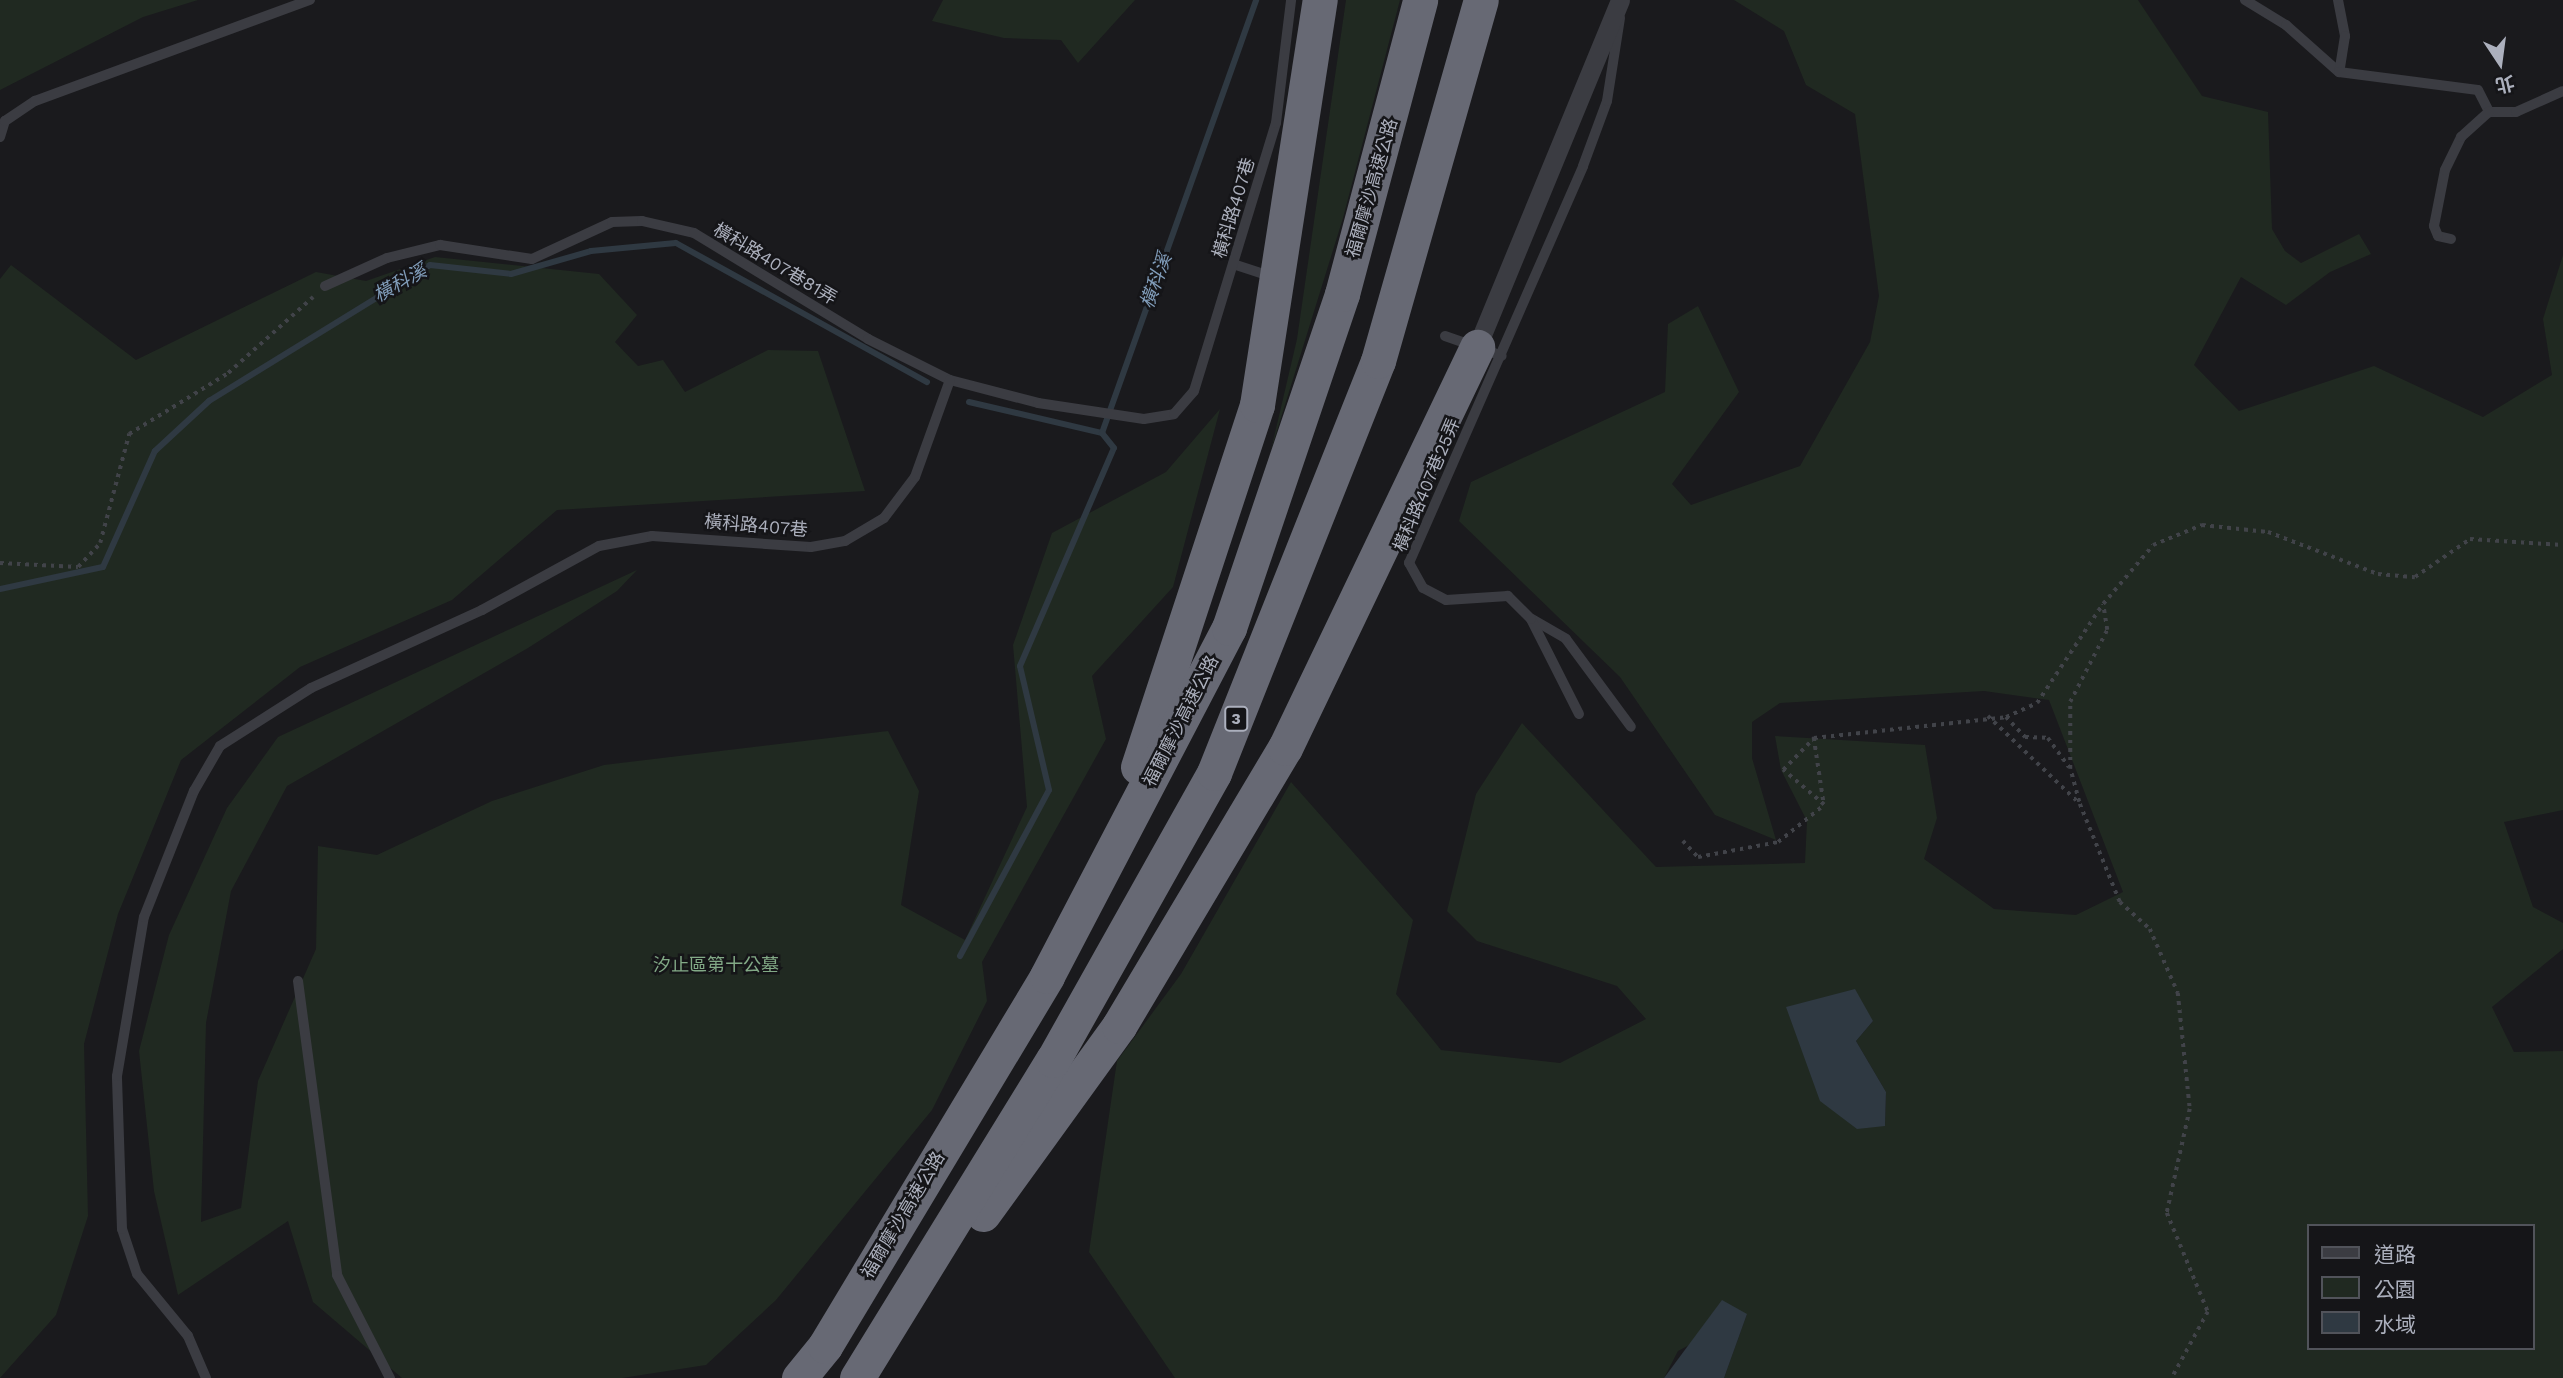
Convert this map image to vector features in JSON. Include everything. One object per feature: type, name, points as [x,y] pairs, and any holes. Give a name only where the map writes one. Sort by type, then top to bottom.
[{"type":"highway","points":[[1104,870],[1257,405],[1320,0]]},
{"type":"highway","name":"福爾摩沙高速公路","points":[[799,1378],[825,1346],[1104,870],[1229,628],[1342,294],[1420,0]]},
{"type":"highway","name":"3","points":[[857,1378],[1053,1060],[1214,774],[1378,361],[1481,0]]},
{"type":"highway","points":[[864,1378],[1119,1026],[1190,912],[1285,748],[1490,351]]},
{"type":"street","points":[[1490,351],[1622,0]]},
{"type":"lane","points":[[0,137],[5,121],[35,101],[310,0]]},
{"type":"lane","name":"橫科路407巷","points":[[1174,414],[1194,391],[1276,123],[1290,0]]},
{"type":"lane","points":[[2245,0],[2286,25],[2339,72],[2478,90],[2489,112]]},
{"type":"lane","points":[[2338,0],[2345,36],[2339,72]]},
{"type":"lane","points":[[2451,239],[2438,236],[2434,226],[2445,170],[2461,136],[2489,112],[2516,112],[2563,91]]},
{"type":"lane","name":"橫科路407巷81弄","points":[[325,286],[387,258],[440,245],[532,259],[612,222],[642,221],[694,233],[868,339],[950,380],[1005,397],[1098,409],[1128,417],[1174,414]]},
{"type":"lane","points":[[1233,264],[1264,274]]},
{"type":"lane","points":[[1445,336],[1490,351]]},
{"type":"lane","name":"橫科路407巷25弄","points":[[1490,351],[1409,562],[1431,594],[1446,600],[1508,596],[1531,619],[1579,714]]},
{"type":"lane","name":"橫科路407巷","points":[[206,1378],[188,1336],[137,1275],[122,1228],[117,1076],[144,917],[194,791],[220,746],[311,688],[482,610],[599,546],[652,536],[811,547],[845,541],[884,519],[915,477],[950,380]]},
{"type":"lane","points":[[1531,619],[1566,639],[1631,727]]},
{"type":"lane","points":[[298,981],[337,1275],[390,1378]]},
{"type":"path","points":[[0,563],[78,566],[100,543],[129,434],[184,394],[228,373],[325,286]]},
{"type":"path","points":[[1824,805],[1783,770],[1814,738],[1988,716],[2006,717],[2052,689],[2103,604],[2153,545],[2202,525],[2268,532],[2378,574],[2415,577],[2470,539],[2563,545]]},
{"type":"path","points":[[2103,604],[2107,630],[2070,702],[2070,769],[2080,804],[2120,902],[2150,929],[2178,993],[2190,1108],[2167,1213],[2208,1312],[2172,1378]]},
{"type":"path","points":[[1988,716],[2080,804]]},
{"type":"path","points":[[2006,717],[2025,737],[2048,738],[2070,769]]},
{"type":"path","points":[[1814,738],[1824,805]]},
{"type":"path","points":[[1682,841],[1698,858],[1778,842],[1824,805]]},
{"type":"green space","points":[[0,0],[198,0],[143,17],[0,90]]},
{"type":"green space","points":[[943,0],[1135,0],[1078,63],[1061,40],[1004,38],[932,21]]},
{"type":"green space","points":[[1346,0],[1400,0],[1343,218],[1271,450],[1297,339]]},
{"type":"green space","points":[[1734,0],[2138,0],[2202,96],[2268,112],[2272,229],[2285,251],[2301,263],[2359,234],[2371,254],[2330,272],[2286,305],[2241,277],[2194,365],[2239,411],[2374,366],[2483,417],[2552,375],[2543,319],[2563,255],[2563,810],[2504,822],[2533,907],[2563,923],[2563,949],[2492,1007],[2514,1052],[2563,1051],[2563,1378],[1724,1378],[1747,1314],[1678,1351],[1664,1378],[1175,1378],[1089,1252],[1117,1061],[1181,974],[1291,782],[1413,920],[1396,994],[1441,1050],[1560,1063],[1646,1019],[1617,986],[1477,941],[1447,911],[1476,794],[1522,723],[1656,867],[1805,863],[1807,821],[1781,770],[1775,736],[1925,745],[1937,818],[1924,859],[1994,909],[2076,915],[2123,892],[2049,700],[1984,691],[1780,703],[1752,722],[1752,758],[1776,840],[1715,815],[1620,677],[1459,521],[1471,482],[1665,392],[1668,324],[1698,306],[1739,392],[1672,484],[1691,505],[1800,466],[1870,342],[1879,296],[1855,114],[1806,85],[1784,31]],"holes":[[[1786,1007],[1873,1021],[1856,1041],[1886,1092],[1885,1126]]]},
{"type":"green space","points":[[435,257],[599,274],[637,315],[615,342],[638,366],[663,360],[685,392],[768,350],[818,351],[865,491],[557,510],[452,600],[300,667],[181,760],[118,914],[84,1044],[88,1216],[56,1315],[0,1378],[0,279],[11,265],[136,360],[316,272],[366,281]]},
{"type":"green space","name":"汐止區第十公墓","points":[[1220,409],[1173,587],[1092,676],[1106,739],[982,962],[987,1001],[932,1110],[776,1300],[706,1365],[622,1378],[402,1378],[313,1302],[288,1221],[178,1295],[154,1191],[139,1051],[169,935],[227,808],[278,737],[637,570],[617,591],[528,648],[287,786],[231,891],[206,1023],[201,1222],[241,1208],[258,1081],[316,949],[318,846],[377,855],[492,801],[604,765],[888,731],[919,791],[901,905],[965,940],[1027,807],[1013,645],[1052,533],[1166,472]]},
{"type":"water","points":[[1855,989],[1873,1021],[1856,1041],[1886,1092],[1885,1126],[1857,1129],[1820,1101],[1786,1007]]},
{"type":"water","points":[[1722,1300],[1747,1314],[1724,1378],[1664,1378]]},
{"type":"waterway","name":"橫科溪","points":[[969,402],[1102,433],[1256,0]]},
{"type":"waterway","name":"橫科溪","points":[[0,589],[103,567],[155,451],[209,401],[430,265],[511,274],[591,251],[676,243],[927,382]]},
{"type":"waterway","points":[[960,956],[1049,790],[1020,666],[1114,448],[1102,433]]}]
